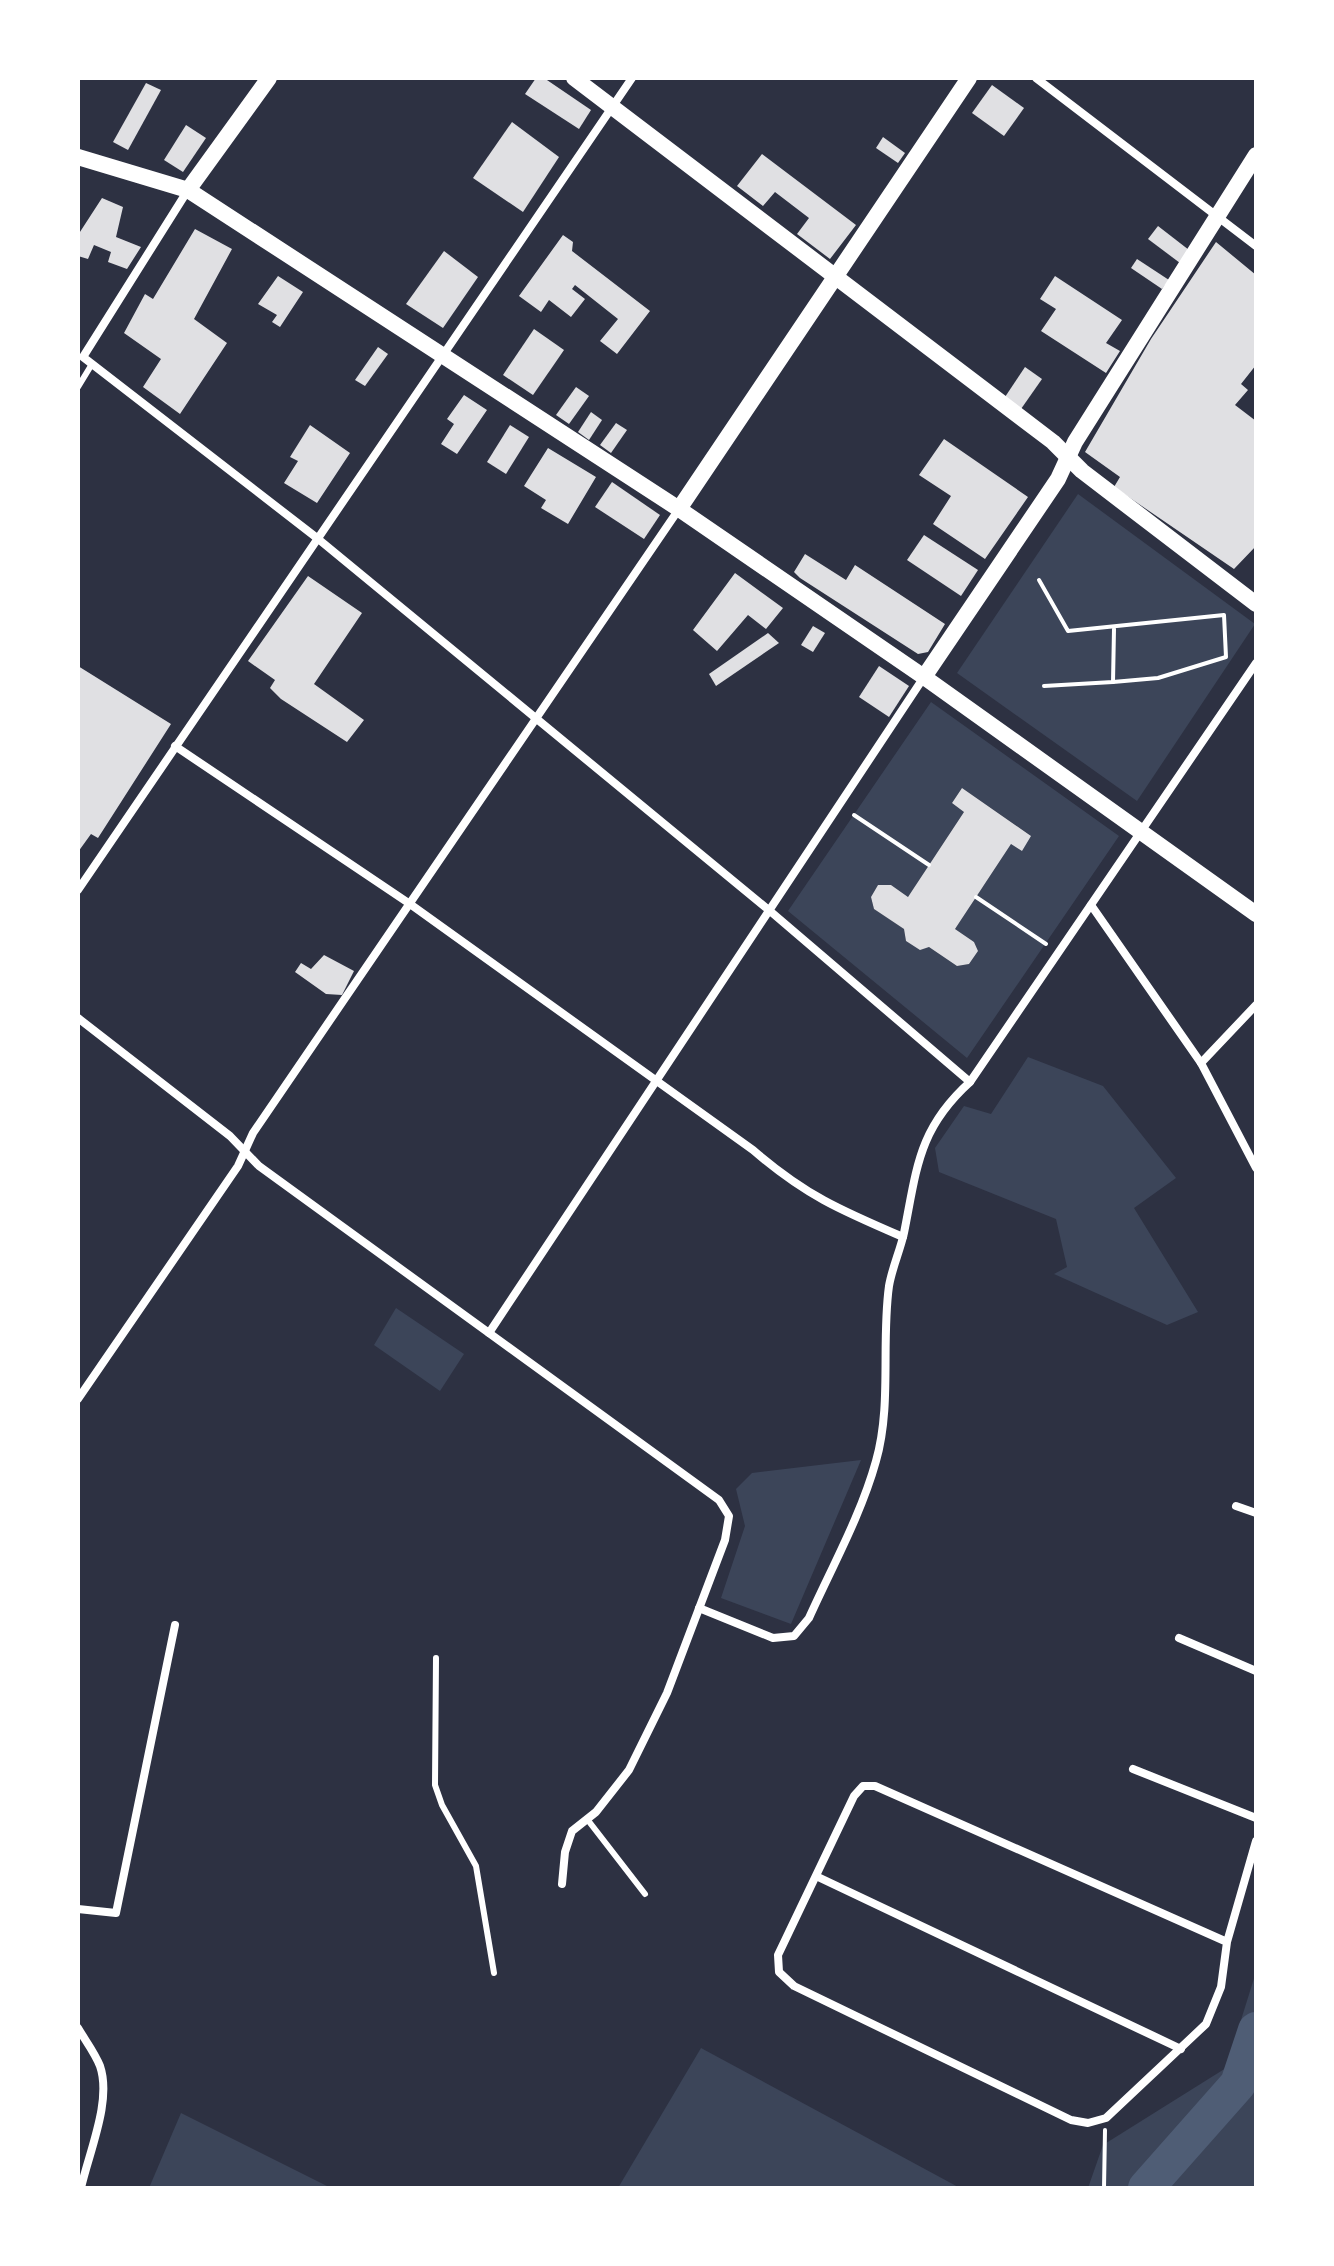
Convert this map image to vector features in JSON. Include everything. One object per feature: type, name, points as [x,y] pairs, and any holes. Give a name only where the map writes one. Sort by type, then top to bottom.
[{"type":"main road","points":[[188,190],[269,78]]},
{"type":"main road","points":[[574,78],[837,276],[1256,604]]},
{"type":"main road","points":[[679,509],[969,78]]},
{"type":"main road","points":[[924,677],[1058,479],[1068,456],[1256,155]]},
{"type":"main road","points":[[78,157],[188,190],[679,509],[924,677],[1256,914]]},
{"type":"street","points":[[78,890],[632,78]]},
{"type":"street","points":[[1036,78],[1256,246]]},
{"type":"street","points":[[188,190],[83,357],[317,538],[770,911],[970,1082]]},
{"type":"street","points":[[78,1399],[679,509]]},
{"type":"street","points":[[699,1608],[773,1638],[794,1636],[809,1618],[876,1461],[883,1420],[889,1285],[903,1237],[915,1173],[931,1125],[946,1104],[970,1082],[1256,663]]},
{"type":"street","points":[[489,1333],[924,677]]},
{"type":"street","points":[[175,746],[410,904],[753,1150],[793,1185],[821,1202],[903,1237]]},
{"type":"street","points":[[1091,905],[1201,1063],[1256,1168]]},
{"type":"street","points":[[1201,1063],[1256,1005]]},
{"type":"street","points":[[78,1018],[259,1166],[719,1500],[729,1516],[725,1540],[667,1693],[629,1770],[587,1819],[572,1831],[565,1852],[562,1884]]},
{"type":"street","points":[[1236,1506],[1256,1513]]},
{"type":"street","points":[[78,1909],[116,1913],[175,1625]]},
{"type":"street","points":[[1179,1638],[1256,1671]]},
{"type":"street","points":[[1133,1769],[1256,1818]]},
{"type":"street","points":[[1227,1942],[875,1786],[863,1786],[854,1796],[818,1877],[778,1955],[779,1972],[808,1993],[1071,2120],[1088,2123],[1106,2118],[1206,2024],[1221,1987],[1227,1942],[1256,1841]]},
{"type":"street","points":[[818,1877],[1181,2049]]},
{"type":"street","points":[[78,2028],[100,2065],[104,2088],[102,2114],[81,2188]]},
{"type":"lane","points":[[78,387],[92,364]]},
{"type":"lane","points":[[436,1658],[435,1785],[442,1805],[476,1866],[494,1973]]},
{"type":"lane","points":[[587,1819],[645,1894]]},
{"type":"path","points":[[1039,580],[1068,631],[1114,629],[1224,615],[1226,657],[1158,678],[1044,686]]},
{"type":"path","points":[[1113,682],[1114,629]]},
{"type":"path","points":[[854,815],[929,865]]},
{"type":"path","points":[[976,897],[1046,944]]},
{"type":"path","points":[[1104,2188],[1106,2118]]},
{"type":"shaded area","points":[[1078,494],[1255,624],[1137,801],[957,673]]},
{"type":"shaded area","points":[[931,702],[1119,836],[967,1058],[788,911]],"holes":[[[962,788],[1030,835],[1022,851],[1011,844],[955,929],[974,942],[978,951],[969,964],[957,966],[929,947],[920,949],[906,941],[904,929],[874,909],[871,897],[878,885],[891,885],[908,897],[964,812],[952,803]]]},
{"type":"shaded area","points":[[1028,1057],[1103,1086],[1176,1178],[1134,1208],[1198,1312],[1167,1325],[1054,1274],[1067,1267],[1056,1219],[939,1172],[935,1148],[964,1106],[991,1114]]},
{"type":"shaded area","points":[[396,1308],[464,1354],[440,1391],[374,1345]]},
{"type":"shaded area","points":[[861,1460],[791,1624],[721,1598],[745,1526],[736,1489],[752,1473]]},
{"type":"shaded area","points":[[1256,1972],[1256,2188],[1088,2188],[1103,2145],[1226,2068]]},
{"type":"shaded area","points":[[701,2048],[960,2188],[618,2188]]},
{"type":"shaded area","points":[[181,2113],[331,2188],[149,2188]]},
{"type":"building","points":[[536,78],[544,78],[591,110],[579,129],[525,94]]},
{"type":"building","points":[[146,83],[161,90],[128,150],[113,142]]},
{"type":"building","points":[[992,85],[1024,108],[1004,136],[972,113]]},
{"type":"building","points":[[512,122],[559,157],[523,212],[473,178]]},
{"type":"building","points":[[186,125],[206,138],[183,172],[164,160]]},
{"type":"building","points":[[883,137],[905,153],[898,163],[876,148]]},
{"type":"building","points":[[762,154],[856,225],[830,259],[797,234],[809,218],[775,192],[763,206],[737,186]]},
{"type":"building","points":[[102,198],[123,207],[116,237],[141,247],[127,269],[108,262],[111,252],[94,245],[88,259],[78,256],[78,235]]},
{"type":"building","points":[[1158,226],[1189,250],[1180,263],[1148,239]]},
{"type":"building","points":[[195,229],[232,249],[194,319],[227,343],[180,414],[143,387],[161,359],[124,333],[145,294],[153,299]]},
{"type":"building","points":[[563,235],[573,242],[572,251],[650,311],[617,354],[600,341],[618,319],[575,285],[572,289],[585,299],[571,317],[549,300],[541,312],[519,296]]},
{"type":"building","points":[[1216,242],[1256,275],[1256,365],[1241,384],[1248,390],[1235,405],[1256,421],[1256,546],[1234,569],[1114,487],[1120,477],[1085,452],[1151,339]]},
{"type":"building","points":[[444,251],[478,277],[443,328],[406,304]]},
{"type":"building","points":[[1137,259],[1169,280],[1162,289],[1131,268]]},
{"type":"building","points":[[278,276],[303,292],[280,327],[272,322],[277,315],[258,304]]},
{"type":"building","points":[[1055,276],[1122,320],[1106,343],[1120,351],[1106,373],[1041,331],[1056,309],[1040,299]]},
{"type":"building","points":[[534,329],[564,350],[533,395],[503,375]]},
{"type":"building","points":[[378,347],[388,354],[365,386],[355,380]]},
{"type":"building","points":[[1025,367],[1042,379],[1021,409],[1005,397]]},
{"type":"building","points":[[576,387],[589,396],[569,424],[556,415]]},
{"type":"building","points":[[464,395],[487,410],[457,454],[441,444],[454,424],[447,419]]},
{"type":"building","points":[[591,412],[602,420],[589,440],[578,432]]},
{"type":"building","points":[[616,423],[627,430],[611,453],[600,445]]},
{"type":"building","points":[[310,425],[350,453],[317,503],[284,483],[298,461],[290,457]]},
{"type":"building","points":[[510,425],[529,437],[506,474],[487,462]]},
{"type":"building","points":[[944,439],[1028,497],[985,559],[933,524],[951,496],[919,475]]},
{"type":"building","points":[[548,448],[596,477],[568,524],[541,508],[546,500],[524,486]]},
{"type":"building","points":[[612,482],[660,515],[644,539],[595,507]]},
{"type":"building","points":[[924,535],[978,570],[961,596],[907,560]]},
{"type":"building","points":[[805,554],[846,580],[855,565],[945,624],[928,652],[918,654],[800,578],[794,572]]},
{"type":"building","points":[[735,573],[783,608],[766,629],[748,615],[717,651],[693,630]]},
{"type":"building","points":[[308,576],[362,613],[314,684],[364,720],[347,742],[281,699],[270,688],[275,680],[248,661]]},
{"type":"building","points":[[813,626],[825,633],[813,652],[801,645]]},
{"type":"building","points":[[768,633],[779,643],[716,686],[709,674]]},
{"type":"building","points":[[78,666],[171,724],[98,838],[91,834],[78,852]]},
{"type":"building","points":[[879,666],[909,686],[889,717],[859,697]]},
{"type":"building","points":[[962,788],[1031,836],[1022,851],[1011,844],[955,929],[974,942],[978,951],[969,964],[957,966],[929,947],[920,950],[906,941],[904,929],[874,909],[871,897],[878,885],[891,885],[908,897],[964,812],[952,803]]},
{"type":"building","points":[[324,955],[354,971],[342,995],[326,994],[295,972],[301,963],[311,969]]},
{"type":"waterway","points":[[1146,2188],[1238,2084],[1256,2030]]}]
